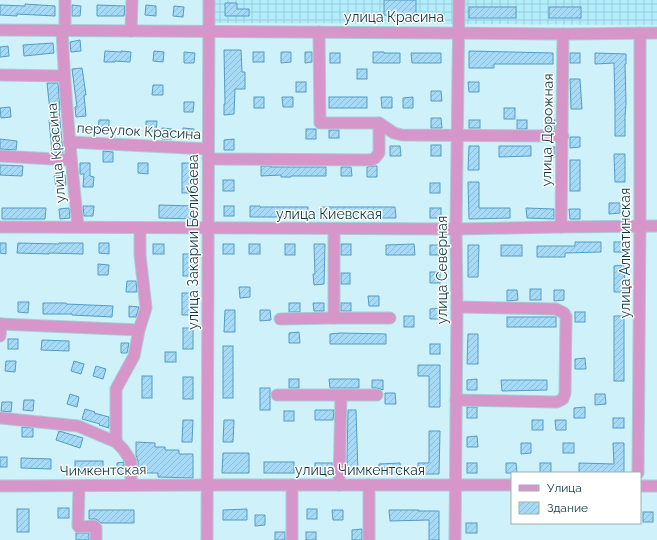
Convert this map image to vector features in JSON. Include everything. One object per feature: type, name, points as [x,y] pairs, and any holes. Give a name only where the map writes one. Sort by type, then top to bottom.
[{"type":"street","name":"улица Красина","points":[[65,0],[63,30],[64,76],[78,226]]},
{"type":"street","points":[[131,31],[132,0]]},
{"type":"street","name":"улица Закарии Белибаева","points":[[206,540],[208,0]]},
{"type":"street","name":"улица Северная","points":[[455,540],[457,307],[456,229],[459,0]]},
{"type":"street","name":"улица Красина","points":[[0,30],[459,32],[563,34],[657,33]]},
{"type":"street","points":[[319,32],[320,123],[379,123],[394,133],[402,135],[563,136]]},
{"type":"street","name":"улица Алматинская","points":[[638,472],[640,33]]},
{"type":"street","name":"улица Дорожная","points":[[561,227],[563,34]]},
{"type":"street","points":[[0,75],[64,76]]},
{"type":"street","name":"переулок Красина","points":[[69,142],[208,154],[371,160],[379,153],[379,123]]},
{"type":"street","points":[[0,156],[71,160]]},
{"type":"street","name":"улица Киевская","points":[[0,227],[78,226],[140,228],[456,229],[657,226]]},
{"type":"street","points":[[116,442],[116,389],[134,356],[139,330],[146,308],[140,255],[140,228]]},
{"type":"street","points":[[334,229],[334,318]]},
{"type":"street","points":[[456,400],[557,402],[563,399],[565,393],[566,317],[564,313],[556,308],[457,307]]},
{"type":"street","points":[[280,319],[390,318]]},
{"type":"street","points":[[0,336],[1,324],[139,330]]},
{"type":"street","points":[[277,394],[377,395]]},
{"type":"street","points":[[339,484],[341,395]]},
{"type":"street","points":[[0,418],[78,426],[116,442],[131,461],[131,485]]},
{"type":"street","name":"улица Чимкентская","points":[[207,485],[511,485]]},
{"type":"street","name":"Чимкентская","points":[[0,486],[207,485]]},
{"type":"street","points":[[292,485],[292,540]]},
{"type":"street","points":[[369,485],[369,540]]},
{"type":"street","points":[[79,486],[78,526],[94,526],[96,528],[96,540]]},
{"type":"street","points":[[641,486],[657,486]]},
{"type":"shaded area","points":[[209,0],[657,0],[657,25],[208,23]]},
{"type":"building","points":[[384,0],[416,0],[416,16],[384,15]]},
{"type":"building","points":[[225,3],[237,3],[237,9],[249,9],[249,16],[225,16]]},
{"type":"building","points":[[25,4],[55,6],[55,16],[17,14],[17,16],[0,15],[0,5],[25,6]]},
{"type":"building","points":[[72,5],[81,6],[80,16],[72,16]]},
{"type":"building","points":[[97,5],[125,6],[124,16],[97,16]]},
{"type":"building","points":[[146,5],[156,6],[156,16],[145,15]]},
{"type":"building","points":[[174,6],[184,7],[183,17],[173,16]]},
{"type":"building","points":[[469,7],[516,7],[516,18],[469,18]]},
{"type":"building","points":[[549,7],[581,7],[581,18],[549,18]]},
{"type":"building","points":[[80,40],[81,51],[71,52],[70,42]]},
{"type":"building","points":[[53,43],[54,53],[24,56],[23,45]]},
{"type":"building","points":[[8,46],[9,56],[0,57],[0,47]]},
{"type":"building","points":[[224,50],[241,50],[242,72],[245,72],[245,89],[235,89],[234,114],[224,115],[225,104]]},
{"type":"building","points":[[105,51],[131,52],[130,62],[104,62]]},
{"type":"building","points":[[154,51],[164,52],[163,62],[153,61]]},
{"type":"building","points":[[469,51],[553,53],[553,64],[494,64],[494,68],[469,68]]},
{"type":"building","points":[[184,52],[195,53],[194,63],[184,63]]},
{"type":"building","points":[[253,52],[264,52],[264,62],[253,62]]},
{"type":"building","points":[[281,52],[291,52],[291,62],[281,63]]},
{"type":"building","points":[[305,52],[312,52],[312,62],[305,63]]},
{"type":"building","points":[[373,52],[400,53],[400,63],[373,63]]},
{"type":"building","points":[[330,53],[340,53],[340,63],[330,63]]},
{"type":"building","points":[[411,53],[441,53],[441,63],[412,63]]},
{"type":"building","points":[[570,53],[580,53],[580,63],[570,63]]},
{"type":"building","points":[[595,53],[626,54],[625,136],[615,136],[614,63],[595,64]]},
{"type":"building","points":[[82,68],[86,95],[84,95],[86,116],[76,117],[75,107],[77,107],[72,69]]},
{"type":"building","points":[[357,69],[367,69],[367,79],[357,79]]},
{"type":"building","points":[[570,79],[580,79],[582,109],[571,109]]},
{"type":"building","points":[[296,82],[306,82],[306,92],[296,92]]},
{"type":"building","points":[[468,82],[479,82],[479,92],[469,92]]},
{"type":"building","points":[[47,83],[58,83],[63,153],[52,152],[49,120],[51,120]]},
{"type":"building","points":[[153,85],[163,85],[163,95],[152,95]]},
{"type":"building","points":[[431,91],[441,91],[442,101],[431,101]]},
{"type":"building","points":[[254,97],[264,97],[264,108],[254,108]]},
{"type":"building","points":[[282,97],[293,97],[293,107],[283,107]]},
{"type":"building","points":[[329,97],[367,97],[367,108],[329,108]]},
{"type":"building","points":[[381,97],[392,97],[392,108],[382,108]]},
{"type":"building","points":[[413,97],[413,108],[403,108],[403,98]]},
{"type":"building","points":[[184,102],[194,102],[193,112],[184,112]]},
{"type":"building","points":[[10,107],[11,117],[1,118],[0,108]]},
{"type":"building","points":[[504,108],[515,108],[515,119],[504,119]]},
{"type":"building","points":[[431,118],[441,118],[442,128],[431,128]]},
{"type":"building","points":[[99,120],[109,120],[109,131],[98,130]]},
{"type":"building","points":[[469,120],[480,120],[480,128],[469,128]]},
{"type":"building","points":[[517,120],[527,120],[527,129],[517,129]]},
{"type":"building","points":[[547,120],[555,120],[555,129],[547,129]]},
{"type":"building","points":[[146,121],[157,121],[156,131],[146,131]]},
{"type":"building","points":[[162,128],[172,129],[172,139],[162,139]]},
{"type":"building","points":[[183,128],[194,129],[193,139],[183,139]]},
{"type":"building","points":[[306,129],[316,129],[316,139],[306,139]]},
{"type":"building","points":[[329,130],[339,130],[339,138],[329,138]]},
{"type":"building","points":[[570,137],[580,137],[580,147],[570,148]]},
{"type":"building","points":[[0,139],[17,141],[16,150],[0,149]]},
{"type":"building","points":[[234,139],[234,150],[224,150],[224,140]]},
{"type":"building","points":[[431,145],[441,145],[441,156],[431,156]]},
{"type":"building","points":[[390,146],[400,146],[401,156],[390,156]]},
{"type":"building","points":[[469,146],[479,146],[479,170],[468,170]]},
{"type":"building","points":[[499,146],[531,146],[531,156],[499,157]]},
{"type":"building","points":[[547,147],[555,147],[555,157],[547,157]]},
{"type":"building","points":[[103,151],[113,152],[113,162],[103,162]]},
{"type":"building","points":[[614,154],[625,154],[625,182],[615,182]]},
{"type":"building","points":[[570,160],[580,160],[580,191],[570,191]]},
{"type":"building","points":[[80,163],[90,163],[90,176],[94,177],[93,187],[83,187],[84,174],[80,174]]},
{"type":"building","points":[[138,163],[148,163],[148,174],[138,173]]},
{"type":"building","points":[[182,163],[195,163],[195,193],[182,193]]},
{"type":"building","points":[[0,165],[23,166],[22,176],[0,175]]},
{"type":"building","points":[[261,166],[326,167],[326,176],[261,176]]},
{"type":"building","points":[[377,166],[377,177],[367,177],[367,167]]},
{"type":"building","points":[[341,167],[351,167],[352,176],[341,176]]},
{"type":"building","points":[[65,175],[66,185],[56,187],[54,176]]},
{"type":"building","points":[[223,180],[234,180],[234,191],[223,191]]},
{"type":"building","points":[[468,182],[479,182],[479,208],[510,208],[510,218],[469,219]]},
{"type":"building","points":[[430,183],[440,183],[440,193],[430,193]]},
{"type":"building","points":[[609,203],[620,203],[620,213],[609,214]]},
{"type":"building","points":[[159,205],[194,206],[194,219],[159,218]]},
{"type":"building","points":[[83,206],[94,206],[93,216],[84,216]]},
{"type":"building","points":[[224,206],[234,206],[234,216],[224,216]]},
{"type":"building","points":[[250,206],[308,207],[308,217],[250,217]]},
{"type":"building","points":[[321,207],[395,207],[396,218],[321,218]]},
{"type":"building","points":[[2,208],[46,208],[45,219],[2,219]]},
{"type":"building","points":[[69,208],[70,218],[60,219],[59,209]]},
{"type":"building","points":[[430,208],[441,208],[441,218],[430,218]]},
{"type":"building","points":[[526,208],[554,209],[554,219],[527,218]]},
{"type":"building","points":[[569,209],[580,209],[580,219],[570,219]]},
{"type":"building","points":[[575,242],[601,242],[601,252],[565,253],[565,257],[537,257],[537,246],[575,246]]},
{"type":"building","points":[[614,242],[625,242],[625,252],[614,252]]},
{"type":"building","points":[[0,243],[6,243],[6,254],[0,253]]},
{"type":"building","points":[[18,243],[83,243],[83,254],[17,253]]},
{"type":"building","points":[[99,243],[109,243],[109,254],[99,253]]},
{"type":"building","points":[[153,244],[164,244],[164,254],[153,254]]},
{"type":"building","points":[[223,244],[234,244],[234,254],[223,254]]},
{"type":"building","points":[[249,244],[260,244],[260,254],[249,254]]},
{"type":"building","points":[[285,244],[295,244],[295,255],[285,255]]},
{"type":"building","points":[[314,244],[325,244],[324,284],[314,285]]},
{"type":"building","points":[[341,244],[351,244],[351,255],[341,255]]},
{"type":"building","points":[[414,244],[415,255],[386,255],[386,245]]},
{"type":"building","points":[[430,245],[440,245],[440,255],[430,255]]},
{"type":"building","points":[[468,245],[479,245],[478,277],[468,277]]},
{"type":"building","points":[[501,245],[522,245],[522,256],[501,256]]},
{"type":"building","points":[[183,254],[193,254],[193,276],[183,276]]},
{"type":"building","points":[[98,264],[109,265],[108,275],[98,275]]},
{"type":"building","points":[[624,265],[625,292],[614,292],[614,266]]},
{"type":"building","points":[[430,272],[440,272],[440,283],[430,283]]},
{"type":"building","points":[[341,273],[350,273],[350,284],[341,284]]},
{"type":"building","points":[[127,281],[136,281],[137,292],[126,292]]},
{"type":"building","points":[[239,287],[250,287],[250,297],[240,298]]},
{"type":"building","points":[[530,289],[541,289],[541,300],[530,300]]},
{"type":"building","points":[[507,290],[517,290],[518,300],[507,301]]},
{"type":"building","points":[[554,290],[564,290],[564,300],[554,301]]},
{"type":"building","points":[[182,293],[192,293],[192,315],[182,315]]},
{"type":"building","points":[[368,296],[379,296],[379,306],[369,306]]},
{"type":"building","points":[[18,302],[29,302],[28,313],[18,312]]},
{"type":"building","points":[[43,303],[113,306],[112,317],[72,314],[43,314]]},
{"type":"building","points":[[289,303],[300,303],[300,312],[289,312]]},
{"type":"building","points":[[313,303],[324,303],[324,311],[314,311]]},
{"type":"building","points":[[341,303],[351,303],[351,311],[341,311]]},
{"type":"building","points":[[129,306],[139,307],[136,317],[129,317]]},
{"type":"building","points":[[440,308],[440,319],[430,319],[430,309]]},
{"type":"building","points":[[225,310],[235,310],[235,332],[224,332]]},
{"type":"building","points":[[260,310],[270,310],[271,320],[260,321]]},
{"type":"building","points":[[575,312],[585,312],[585,322],[575,322]]},
{"type":"building","points":[[404,316],[414,316],[414,327],[404,327]]},
{"type":"building","points":[[614,316],[624,316],[624,381],[614,381]]},
{"type":"building","points":[[507,317],[556,317],[556,327],[507,327]]},
{"type":"building","points":[[183,328],[193,328],[193,349],[183,349]]},
{"type":"building","points":[[299,332],[300,343],[289,343],[289,333]]},
{"type":"building","points":[[330,334],[386,334],[386,344],[330,344]]},
{"type":"building","points":[[468,334],[478,334],[478,364],[467,364]]},
{"type":"building","points":[[8,339],[18,339],[18,349],[8,349]]},
{"type":"building","points":[[42,340],[69,341],[69,351],[41,350]]},
{"type":"building","points":[[121,343],[129,343],[127,353],[121,353]]},
{"type":"building","points":[[430,344],[440,344],[440,354],[430,354]]},
{"type":"building","points":[[223,346],[233,346],[233,398],[223,398]]},
{"type":"building","points":[[165,352],[176,352],[176,362],[165,362]]},
{"type":"building","points":[[585,358],[586,369],[575,369],[575,359]]},
{"type":"building","points":[[6,361],[16,361],[15,372],[5,371]]},
{"type":"building","points":[[74,361],[84,364],[81,374],[71,371]]},
{"type":"building","points":[[418,365],[440,365],[440,407],[429,407],[429,376],[418,376]]},
{"type":"building","points":[[96,366],[106,369],[103,379],[93,376]]},
{"type":"building","points":[[142,376],[152,376],[152,398],[142,398]]},
{"type":"building","points":[[183,377],[193,377],[193,399],[183,399]]},
{"type":"building","points":[[289,379],[299,379],[299,388],[289,388]]},
{"type":"building","points":[[329,379],[359,379],[359,388],[330,388]]},
{"type":"building","points":[[477,379],[477,390],[467,390],[467,380]]},
{"type":"building","points":[[372,380],[383,380],[383,390],[372,388]]},
{"type":"building","points":[[501,380],[547,380],[547,390],[502,391]]},
{"type":"building","points":[[260,388],[270,388],[270,410],[260,410]]},
{"type":"building","points":[[385,393],[395,393],[396,404],[385,404]]},
{"type":"building","points":[[70,394],[79,397],[77,407],[67,404]]},
{"type":"building","points":[[595,394],[605,394],[606,404],[595,405]]},
{"type":"building","points":[[24,400],[34,400],[33,411],[23,410]]},
{"type":"building","points":[[2,402],[12,402],[11,412],[1,411]]},
{"type":"building","points":[[467,407],[477,407],[477,418],[467,418]]},
{"type":"building","points":[[585,407],[585,418],[574,418],[574,408]]},
{"type":"building","points":[[85,409],[109,417],[109,428],[82,419]]},
{"type":"building","points":[[315,410],[334,410],[333,420],[315,420]]},
{"type":"building","points":[[348,410],[356,410],[358,473],[347,473]]},
{"type":"building","points":[[284,411],[294,411],[294,421],[284,421]]},
{"type":"building","points":[[613,418],[624,418],[624,428],[613,428]]},
{"type":"building","points":[[183,420],[193,420],[192,442],[182,442]]},
{"type":"building","points":[[224,420],[234,420],[233,442],[223,442]]},
{"type":"building","points":[[532,420],[543,420],[543,430],[532,430]]},
{"type":"building","points":[[555,420],[566,420],[566,430],[556,430]]},
{"type":"building","points":[[22,427],[33,428],[33,437],[22,437]]},
{"type":"building","points":[[59,431],[83,438],[80,448],[56,440]]},
{"type":"building","points":[[429,431],[440,431],[439,474],[418,474],[418,463],[429,463]]},
{"type":"building","points":[[477,436],[478,447],[467,447],[467,437]]},
{"type":"building","points":[[136,442],[155,443],[155,447],[165,447],[165,450],[179,450],[179,454],[193,454],[193,478],[158,477],[158,473],[138,473]]},
{"type":"building","points":[[521,443],[531,443],[531,453],[521,454]]},
{"type":"building","points":[[563,443],[574,443],[574,453],[563,453]]},
{"type":"building","points":[[613,443],[624,443],[624,472],[579,472],[579,463],[614,464]]},
{"type":"building","points":[[223,453],[249,453],[249,473],[222,473]]},
{"type":"building","points":[[0,457],[7,457],[7,467],[0,467]]},
{"type":"building","points":[[21,458],[51,459],[51,469],[21,468]]},
{"type":"building","points":[[75,461],[103,461],[103,471],[75,471]]},
{"type":"building","points":[[124,462],[124,473],[117,473],[117,463]]},
{"type":"building","points":[[264,462],[294,462],[294,473],[264,473]]},
{"type":"building","points":[[315,463],[332,463],[332,473],[315,473]]},
{"type":"building","points":[[400,463],[401,472],[379,473],[379,464]]},
{"type":"building","points":[[467,463],[477,463],[477,473],[467,473]]},
{"type":"building","points":[[506,463],[516,463],[517,472],[506,473]]},
{"type":"building","points":[[540,463],[551,463],[551,472],[540,472]]},
{"type":"building","points":[[58,508],[69,508],[69,518],[58,518]]},
{"type":"building","points":[[17,509],[29,509],[29,532],[17,532]]},
{"type":"building","points":[[247,509],[247,520],[223,520],[223,510]]},
{"type":"building","points":[[307,509],[317,509],[317,519],[307,519]]},
{"type":"building","points":[[89,510],[134,510],[134,523],[101,523],[96,519],[89,519]]},
{"type":"building","points":[[332,510],[343,510],[343,520],[333,520]]},
{"type":"building","points":[[389,510],[439,511],[439,540],[429,540],[429,520],[390,521]]},
{"type":"building","points":[[643,512],[653,512],[653,522],[643,522]]},
{"type":"building","points":[[255,515],[265,515],[265,525],[255,526]]},
{"type":"building","points":[[466,523],[477,523],[477,533],[466,533]]},
{"type":"building","points":[[362,529],[362,540],[352,540],[352,530]]},
{"type":"building","points":[[275,532],[285,532],[285,540],[275,540]]},
{"type":"building","points":[[306,532],[316,532],[316,540],[306,540]]},
{"type":"building","points":[[76,533],[89,533],[89,540],[76,540]]}]
